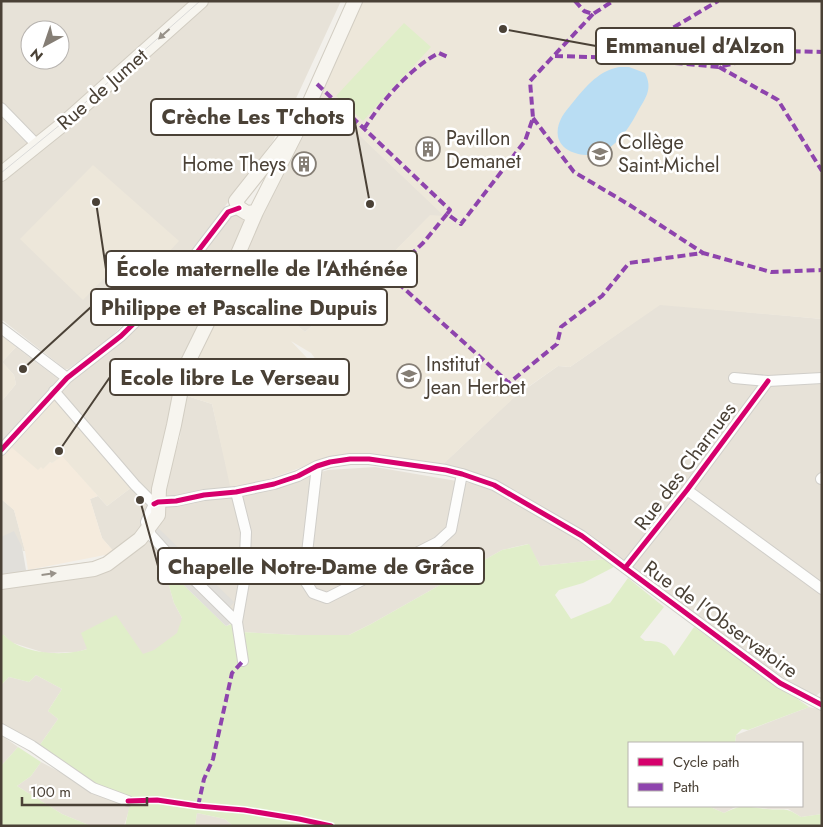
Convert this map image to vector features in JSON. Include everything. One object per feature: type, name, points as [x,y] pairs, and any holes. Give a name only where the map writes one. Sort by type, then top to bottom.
[{"type":"main road","name":"Rue de Jumet","points":[[1,174],[38,145],[201,1]]},
{"type":"main road","points":[[248,214],[236,201],[286,138],[349,1]]},
{"type":"main road","points":[[1,582],[94,569],[106,564],[140,539],[158,515],[156,503],[188,362],[216,305],[248,214],[266,191],[296,133],[356,1]]},
{"type":"main road","points":[[252,181],[264,184],[266,191]]},
{"type":"street","points":[[1,108],[38,145]]},
{"type":"street","points":[[1,450],[67,378],[121,336],[170,289],[228,212],[248,214]]},
{"type":"street","points":[[1,328],[67,378]]},
{"type":"street","points":[[734,378],[768,381],[822,378]]},
{"type":"street","name":"Rue des Charnues","points":[[625,568],[688,490],[768,381]]},
{"type":"street","points":[[54,391],[135,485],[156,503]]},
{"type":"street","name":"Rue de l'Observatoire","points":[[156,503],[236,492],[274,484],[298,476],[317,466],[350,459],[369,459],[462,474],[494,485],[582,536],[780,683],[822,705]]},
{"type":"street","points":[[317,466],[304,579],[313,593],[327,598],[438,542],[451,530],[462,474]]},
{"type":"street","points":[[688,490],[822,589]]},
{"type":"street","points":[[236,492],[246,532],[244,582],[238,622],[243,661]]},
{"type":"street","points":[[148,530],[169,555],[238,622]]},
{"type":"street","points":[[1,729],[32,746],[93,788],[128,801]]},
{"type":"shaded area","points":[[1,1],[192,1],[39,139],[1,104]]},
{"type":"shaded area","points":[[208,1],[341,1],[281,131],[278,130],[273,141],[232,197],[179,267],[108,340],[68,369],[65,369],[1,319],[1,180],[56,136]]},
{"type":"shaded area","name":"Collège Saint-Michel","points":[[357,1],[822,1],[822,319],[660,305],[570,367],[558,366],[518,394],[438,469],[330,457],[239,490],[230,486],[212,404],[184,395],[228,273],[250,287],[305,332],[378,268],[430,215],[444,216],[314,92]],"holes":[[[291,341],[311,353],[340,392]]]},
{"type":"shaded area","points":[[314,92],[445,216],[430,216],[378,268],[305,332],[250,287],[228,273]]},
{"type":"shaded area","points":[[1,115],[31,146],[1,169]]},
{"type":"shaded area","points":[[93,165],[179,241],[166,255],[179,267],[148,300],[113,269],[83,300],[20,239]]},
{"type":"shaded area","points":[[228,212],[240,215],[248,228],[199,330],[155,501],[54,391],[104,355],[182,281]]},
{"type":"shaded area","points":[[660,304],[822,319],[822,375],[768,375],[624,564],[494,484],[440,467],[513,398],[558,366],[570,367]]},
{"type":"shaded area","points":[[1,335],[16,347],[2,362],[14,375],[16,384],[1,402]]},
{"type":"shaded area","points":[[16,347],[61,381],[1,448],[1,402],[16,384],[14,375],[2,362]]},
{"type":"shaded area","points":[[822,384],[822,691],[811,700],[630,570],[770,385]]},
{"type":"shaded area","points":[[56,394],[132,487],[107,506],[62,456],[52,463],[50,462],[43,469],[41,467],[38,470],[10,446]]},
{"type":"shaded area","points":[[184,395],[212,404],[232,491],[160,501],[180,437]]},
{"type":"shaded area","points":[[10,446],[43,468],[62,455],[98,496],[90,499],[102,538],[115,553],[28,570],[14,510],[1,499],[1,454]]},
{"type":"shaded area","points":[[375,467],[492,487],[580,537],[606,559],[540,566],[528,544],[502,550],[349,635],[239,632],[151,533],[161,505],[275,485],[328,470]]},
{"type":"shaded area","points":[[132,487],[151,504],[144,527],[115,553],[102,538],[90,499],[98,496],[107,506]]},
{"type":"shaded area","points":[[1,499],[14,510],[25,551],[23,551],[22,547],[1,537]]},
{"type":"shaded area","points":[[157,527],[234,602],[229,608],[152,532]]},
{"type":"shaded area","points":[[14,531],[22,547],[26,570],[104,560],[97,566],[1,579],[1,537]]},
{"type":"shaded area","points":[[149,535],[168,560],[163,565],[174,603],[182,618],[243,665],[218,731],[87,649],[77,652],[45,653],[10,642],[4,635],[1,635],[1,584],[103,569]]},
{"type":"shaded area","points":[[168,560],[228,618],[230,624],[226,626],[163,565]]},
{"type":"shaded area","points":[[36,675],[62,689],[48,711],[58,719],[37,749],[1,730],[1,685],[9,677],[29,682]]},
{"type":"shaded area","points":[[809,707],[822,710],[822,814],[801,817],[788,809],[756,807],[803,807],[803,742],[735,742],[736,735]]},
{"type":"shaded area","points":[[1,735],[18,747],[1,766]]},
{"type":"shaded area","points":[[41,762],[71,778],[131,804],[124,826],[91,826],[62,814],[17,786],[31,776]]},
{"type":"shaded area","points":[[710,807],[735,807],[724,813]]},
{"type":"shaded area","points":[[197,813],[225,819],[233,826],[195,826]]},
{"type":"green space","points":[[404,23],[431,47],[363,121],[336,96]]},
{"type":"green space","points":[[529,544],[540,566],[606,559],[614,567],[583,583],[559,590],[555,595],[571,619],[610,603],[628,578],[664,607],[640,637],[645,641],[663,644],[669,648],[674,656],[694,627],[809,707],[748,730],[742,729],[736,735],[735,742],[628,742],[628,807],[710,807],[724,813],[740,807],[784,810],[791,811],[801,817],[822,814],[822,826],[233,826],[225,819],[197,813],[195,826],[125,826],[130,804],[104,792],[37,749],[58,719],[48,711],[62,689],[36,675],[29,682],[9,677],[1,685],[1,635],[31,650],[67,653],[87,649],[81,633],[116,615],[143,654],[154,650],[177,633],[182,618],[174,603],[163,565],[226,626],[237,622],[239,632],[349,635],[502,550]]},
{"type":"green space","points":[[18,747],[41,762],[31,776],[17,786],[62,814],[91,826],[1,826],[1,766]]},
{"type":"water","points":[[629,67],[645,73],[647,79],[647,93],[635,117],[622,135],[606,150],[589,155],[570,151],[560,143],[558,137],[558,128],[562,117],[591,82],[611,69]]},
{"type":"tram line","points":[[1,173],[61,124],[200,1]]},
{"type":"marked path","points":[[575,1],[584,11],[593,14],[613,1]]},
{"type":"marked path","points":[[622,58],[718,1]]},
{"type":"marked path","points":[[317,84],[450,210],[447,214],[461,224],[525,141],[533,118],[530,81],[593,14]]},
{"type":"marked path","points":[[555,56],[622,58],[719,67],[784,51],[822,52]]},
{"type":"marked path","points":[[364,129],[379,108],[407,76],[428,59],[439,53],[450,58]]},
{"type":"marked path","points":[[719,67],[778,100],[822,171]]},
{"type":"marked path","points":[[533,118],[574,172],[628,204],[703,253]]},
{"type":"marked path","points":[[447,214],[423,243],[389,275],[509,383],[557,344],[561,327],[602,296],[629,263],[703,253],[771,272],[822,270]]},
{"type":"marked path","points":[[198,806],[204,779],[213,759],[232,673],[243,661]]},
{"type":"cycle path","points":[[1,450],[67,378],[121,336],[169,289],[228,212],[239,208]]},
{"type":"cycle path","points":[[625,568],[687,490],[768,381]]},
{"type":"cycle path","points":[[154,504],[204,495],[236,492],[274,484],[298,476],[317,466],[350,459],[369,459],[462,474],[494,485],[582,536],[780,683],[822,705]]},
{"type":"cycle path","points":[[128,801],[157,800],[244,810],[331,826]]},
{"type":"place","name":"Emmanuel d'Alzon","points":[[503,29]]},
{"type":"place","name":"Pavillon Demanet","points":[[428,149]]},
{"type":"place","name":"Collège Saint-Michel","points":[[600,154]]},
{"type":"place","name":"Home Theys","points":[[304,164]]},
{"type":"place","name":"École maternelle de l'Athénée","points":[[96,202]]},
{"type":"place","name":"Crèche Les T'chots","points":[[370,204]]},
{"type":"place","name":"Philippe et Pascaline Dupuis","points":[[23,369]]},
{"type":"place","name":"Institut Jean Herbet","points":[[409,376]]},
{"type":"place","name":"Ecole libre Le Verseau","points":[[59,451]]},
{"type":"place","name":"Chapelle Notre-Dame de Grâce","points":[[140,500]]}]
